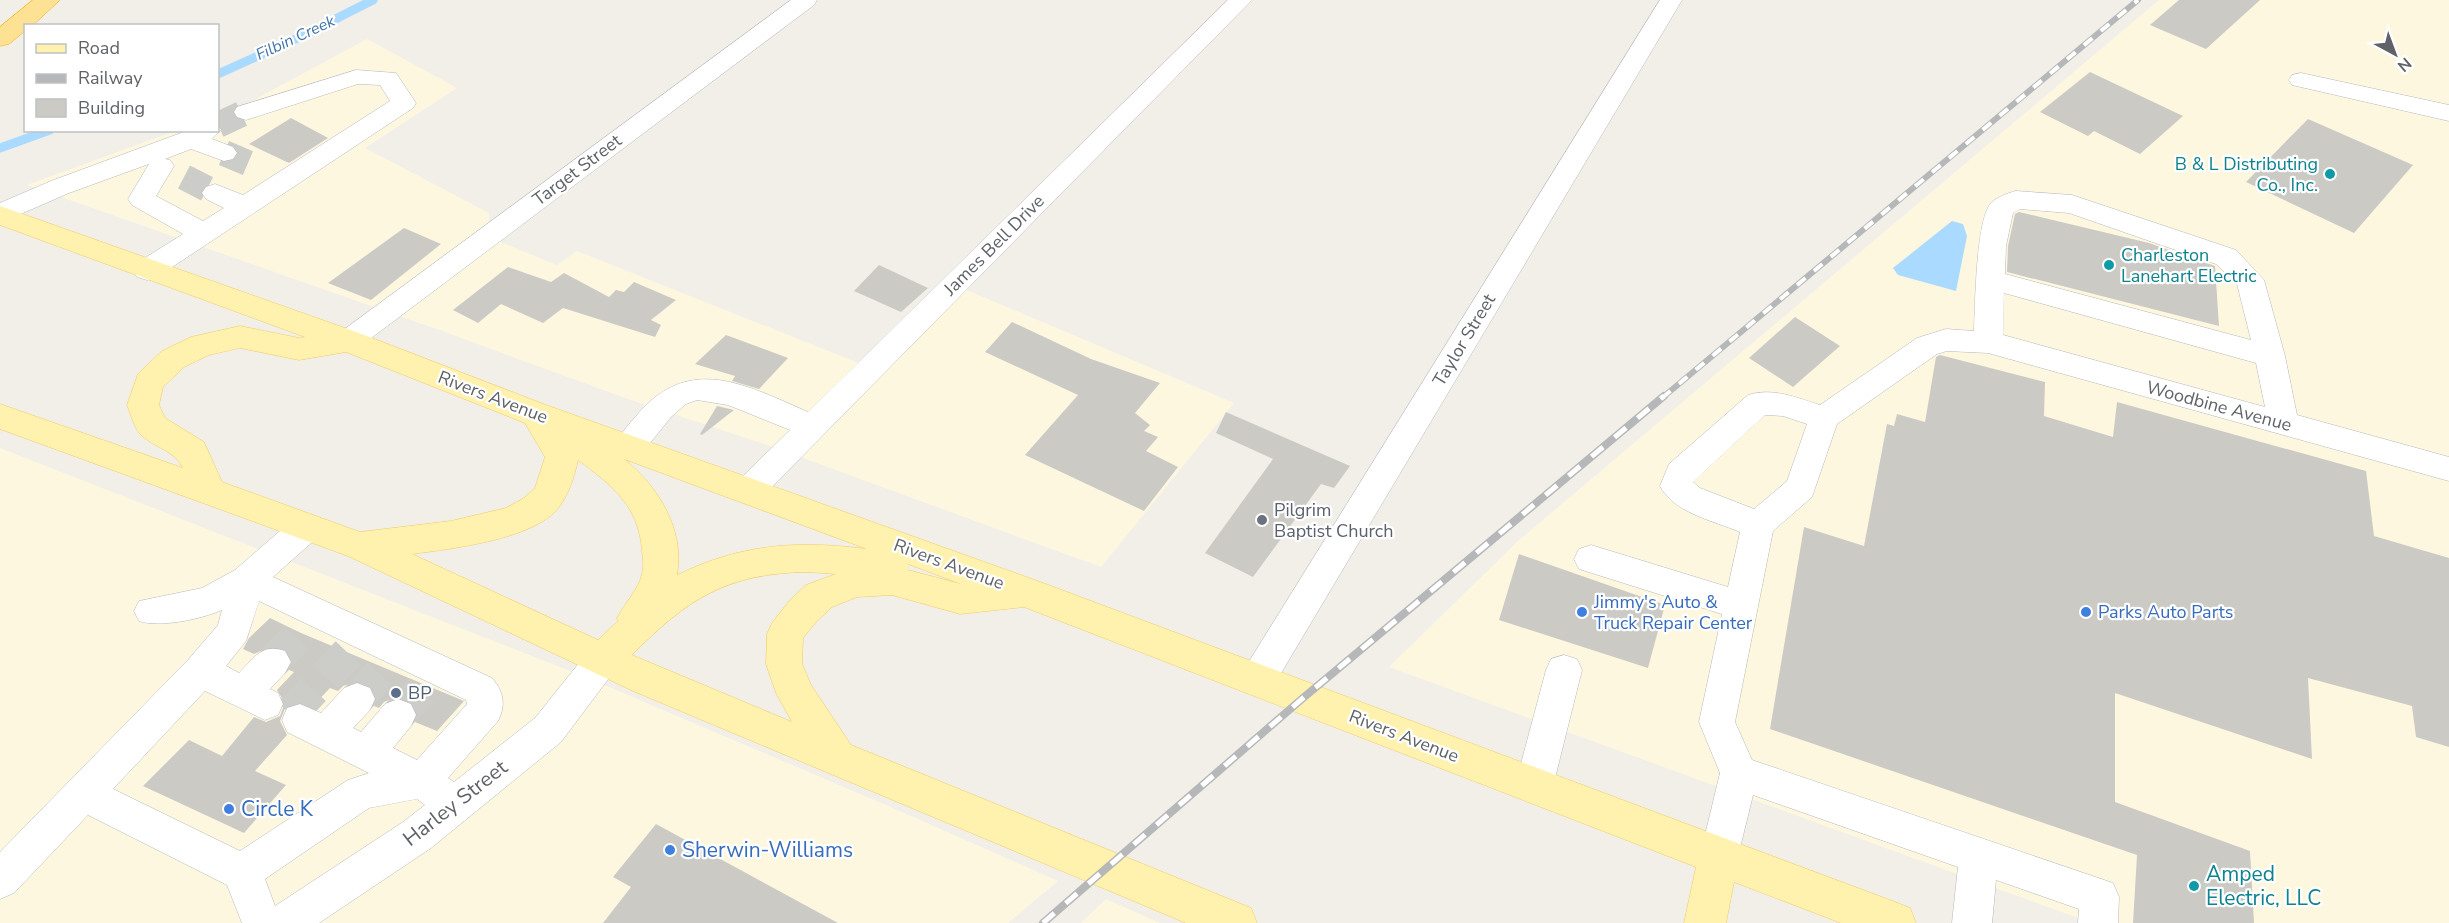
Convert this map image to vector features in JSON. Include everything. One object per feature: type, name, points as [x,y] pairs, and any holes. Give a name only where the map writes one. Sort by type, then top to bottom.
[{"type":"highway","points":[[0,18],[32,0]]},
{"type":"highway","points":[[0,39],[48,0]]},
{"type":"main road","name":"Rivers Avenue","points":[[0,214],[147,270],[348,341],[535,414],[1258,679],[1895,923]]},
{"type":"main road","points":[[209,492],[192,451],[152,426],[143,405],[149,382],[173,359],[202,345],[240,337],[299,349],[348,341]]},
{"type":"main road","points":[[360,546],[470,531],[505,522],[537,507],[556,484],[562,456],[535,414]]},
{"type":"main road","points":[[535,414],[604,462],[633,488],[651,510],[661,538],[660,575],[636,616],[603,659]]},
{"type":"main road","points":[[0,416],[360,546],[646,679],[1236,923]]},
{"type":"main road","points":[[603,659],[658,607],[694,584],[736,567],[794,558],[833,559],[902,569],[947,564]]},
{"type":"main road","points":[[837,758],[795,693],[784,664],[786,634],[803,610],[819,596],[855,582],[892,580],[960,599],[1030,594]]},
{"type":"main road","points":[[1705,923],[1719,856]]},
{"type":"street","name":"Target Street","points":[[348,341],[806,0]]},
{"type":"street","name":"James Bell Drive","points":[[748,491],[1241,0]]},
{"type":"street","name":"Taylor Street","points":[[1258,679],[1671,0]]},
{"type":"street","points":[[147,270],[284,179],[404,104],[387,78],[356,77],[278,101],[252,117]]},
{"type":"street","points":[[2301,80],[2449,113]]},
{"type":"street","points":[[0,214],[60,187],[163,167],[213,141]]},
{"type":"street","points":[[163,167],[141,199],[203,233]]},
{"type":"street","points":[[257,167],[284,179]]},
{"type":"street","points":[[215,193],[243,206]]},
{"type":"street","points":[[1988,342],[1992,246],[2001,208],[2016,200],[2072,204],[2226,257],[2250,280],[2270,356],[2284,424]]},
{"type":"street","points":[[1991,280],[2270,356]]},
{"type":"street","name":"Woodbine Avenue","points":[[1824,418],[1927,346],[1946,340],[1988,342],[2449,469]]},
{"type":"street","points":[[628,448],[665,405],[685,391],[708,368]]},
{"type":"street","points":[[685,391],[705,388],[724,391],[812,427]]},
{"type":"street","points":[[1719,856],[1739,773],[1717,722],[1758,525],[1802,488],[1824,418],[1784,405],[1759,403],[1680,473],[1676,486],[1689,497],[1758,525]]},
{"type":"street","points":[[151,611],[208,601],[247,580],[307,527]]},
{"type":"street","points":[[1591,559],[1742,605]]},
{"type":"street","points":[[242,872],[361,792],[422,781],[485,710],[485,696],[479,689],[434,678],[310,623],[247,580]]},
{"type":"street","points":[[0,880],[201,671],[234,631],[247,580]]},
{"type":"street","name":"Harley Street","points":[[284,923],[417,835],[548,730],[603,659]]},
{"type":"street","points":[[201,671],[255,698],[273,662]]},
{"type":"street","points":[[1533,786],[1564,670]]},
{"type":"street","points":[[357,699],[313,727],[422,781],[454,806]]},
{"type":"street","points":[[366,753],[398,716]]},
{"type":"street","points":[[1739,773],[2099,897],[2098,923]]},
{"type":"street","points":[[84,794],[242,872],[262,923]]},
{"type":"street","points":[[1972,923],[1979,855]]},
{"type":"shaded area","points":[[2159,0],[2449,0],[2449,923],[2092,923],[1389,667],[1518,541]]},
{"type":"shaded area","points":[[367,39],[457,88],[365,148],[489,213],[488,237],[557,265],[577,251],[871,368],[955,285],[1234,403],[1101,567],[770,446],[628,399],[27,185],[172,132],[219,132],[219,115],[243,106]]},
{"type":"shaded area","points":[[0,448],[588,678],[1058,881],[1008,923],[0,923]]},
{"type":"shaded area","points":[[1106,899],[1160,923],[1081,923]]},
{"type":"water","points":[[1952,221],[1963,224],[1967,236],[1956,291],[1898,275],[1893,268]]},
{"type":"building","points":[[2179,0],[2260,0],[2206,49],[2150,25]]},
{"type":"building","points":[[2090,72],[2183,116],[2140,154],[2094,131],[2088,136],[2040,112]]},
{"type":"building","points":[[291,118],[328,138],[289,163],[249,144]]},
{"type":"building","name":"B & L Distributing Co., Inc.","points":[[2308,119],[2413,165],[2354,233],[2246,182]]},
{"type":"building","name":"Charleston Lanehart Electric","points":[[2019,212],[2149,243],[2215,266],[2219,326],[2007,272],[2008,246],[2015,214]]},
{"type":"building","points":[[404,228],[441,244],[371,300],[328,283]]},
{"type":"building","points":[[879,265],[928,288],[901,312],[854,291]]},
{"type":"building","points":[[508,267],[551,282],[564,273],[609,297],[616,290],[624,292],[634,282],[676,300],[651,320],[661,325],[655,337],[563,308],[543,323],[501,304],[478,323],[453,310]]},
{"type":"building","points":[[1795,317],[1840,346],[1793,387],[1749,358]]},
{"type":"building","points":[[1012,322],[1091,359],[1160,383],[1135,413],[1150,425],[1144,431],[1158,437],[1146,451],[1178,467],[1144,511],[1025,455],[1078,395],[985,352]]},
{"type":"building","points":[[726,335],[788,358],[759,389],[732,381],[735,376],[695,364]]},
{"type":"building","name":"Parks Auto Parts","points":[[1940,355],[2045,382],[2044,416],[2113,437],[2117,402],[2366,471],[2374,536],[2449,558],[2449,747],[2416,737],[2412,706],[2308,678],[2312,759],[2115,693],[2115,802],[2250,851],[2254,923],[2133,923],[2137,855],[1770,729],[1804,527],[1864,546],[1887,424],[1894,426],[1897,414],[1925,422],[1936,357]]},
{"type":"building","points":[[717,406],[734,410],[702,435],[700,434]]},
{"type":"building","name":"Pilgrim Baptist Church","points":[[1226,412],[1350,466],[1334,488],[1321,484],[1253,577],[1205,553],[1273,459],[1216,433]]},
{"type":"building","name":"Jimmy's Auto & Truck Repair Center","points":[[1519,554],[1665,605],[1648,668],[1499,620]]},
{"type":"building","points":[[270,618],[464,701],[437,731],[415,722],[418,714],[412,702],[397,697],[384,702],[379,708],[374,706],[377,698],[372,687],[358,681],[343,686],[338,691],[330,688],[312,707],[299,702],[286,706],[280,721],[287,735],[255,771],[286,785],[244,833],[143,786],[189,740],[222,756],[254,717],[266,722],[280,716],[285,703],[277,690],[294,672],[289,670],[293,661],[287,650],[270,647],[254,654],[243,649],[249,638]]},
{"type":"building","name":"Sherwin-Williams","points":[[656,824],[838,923],[603,923],[631,887],[613,877]]},
{"type":"waterway","name":"Filbin Creek","points":[[219,74],[298,38],[373,0]]},
{"type":"waterway","name":"Filbin Creek","points":[[0,148],[44,132]]},
{"type":"tunnel","points":[[219,125],[246,112]]},
{"type":"tunnel","points":[[224,153],[257,167]]},
{"type":"tunnel","points":[[184,177],[215,193]]},
{"type":"tunnel","points":[[273,662],[301,633]]},
{"type":"tunnel","points":[[290,714],[348,653]]},
{"type":"tunnel","points":[[357,699],[385,669]]},
{"type":"tunnel","points":[[398,715],[426,686]]},
{"type":"railway","points":[[1662,398],[2138,0]]},
{"type":"railway","points":[[1043,923],[1303,698],[1664,396]]},
{"type":"place","name":"B & L Distributing Co., Inc.","points":[[2330,174]]},
{"type":"place","name":"Charleston Lanehart Electric","points":[[2109,265]]},
{"type":"place","name":"Pilgrim Baptist Church","points":[[1262,520]]},
{"type":"place","name":"Jimmy's Auto & Truck Repair Center","points":[[1582,612]]},
{"type":"place","name":"Parks Auto Parts","points":[[2086,612]]},
{"type":"place","name":"BP","points":[[396,693]]},
{"type":"place","name":"Circle K","points":[[229,809]]},
{"type":"place","name":"Sherwin-Williams","points":[[670,850]]},
{"type":"place","name":"Amped Electric, LLC","points":[[2194,886]]}]
